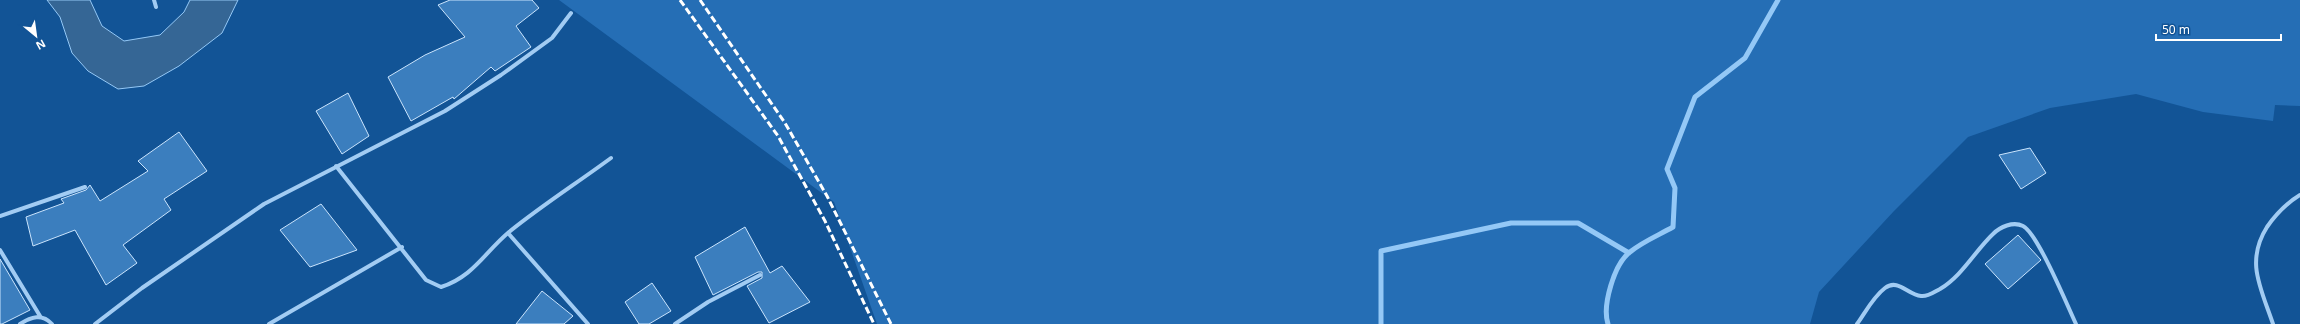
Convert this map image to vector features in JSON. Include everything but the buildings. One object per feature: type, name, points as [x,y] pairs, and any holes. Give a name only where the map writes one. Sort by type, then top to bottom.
[{"type":"street","points":[[154,0],[156,7]]},
{"type":"street","points":[[95,324],[142,288],[264,204],[445,111],[501,75],[552,38],[571,13]]},
{"type":"street","points":[[336,166],[402,247],[426,280],[441,287],[457,282],[474,268],[508,233],[610,158]]},
{"type":"street","points":[[0,216],[85,187]]},
{"type":"street","points":[[2273,324],[2256,270],[2255,256],[2259,240],[2273,218],[2300,194]]},
{"type":"street","points":[[1857,324],[1885,287],[1893,285],[1903,287],[1920,296],[1929,295],[1957,275],[1994,233],[2008,225],[2016,223],[2024,226],[2038,244],[2076,324]]},
{"type":"street","points":[[508,233],[588,324]]},
{"type":"street","points":[[269,324],[402,247]]},
{"type":"street","points":[[0,250],[40,316],[52,324]]},
{"type":"street","points":[[675,324],[708,302],[760,274]]},
{"type":"street","points":[[20,324],[33,317],[40,316]]},
{"type":"shaded area","points":[[47,0],[90,0],[102,26],[124,41],[160,35],[184,12],[190,0],[238,0],[222,33],[179,66],[144,86],[118,89],[88,71],[72,53],[60,17]]},
{"type":"shaded area","points":[[559,0],[2300,0],[2300,106],[2275,105],[2273,121],[2203,112],[2136,94],[2050,108],[1968,137],[1894,211],[1819,292],[1810,324],[877,324],[834,202]]},
{"type":"waterway","points":[[1608,324],[1608,296],[1614,275],[1624,258],[1640,245],[1673,227],[1675,188],[1667,169],[1695,97],[1745,58],[1778,0]]},
{"type":"waterway","points":[[1381,324],[1381,251],[1511,223],[1578,223],[1629,253]]},
{"type":"railway","points":[[680,0],[778,136],[825,221],[874,324]]},
{"type":"railway","points":[[700,0],[785,123],[827,196],[891,324]]}]
